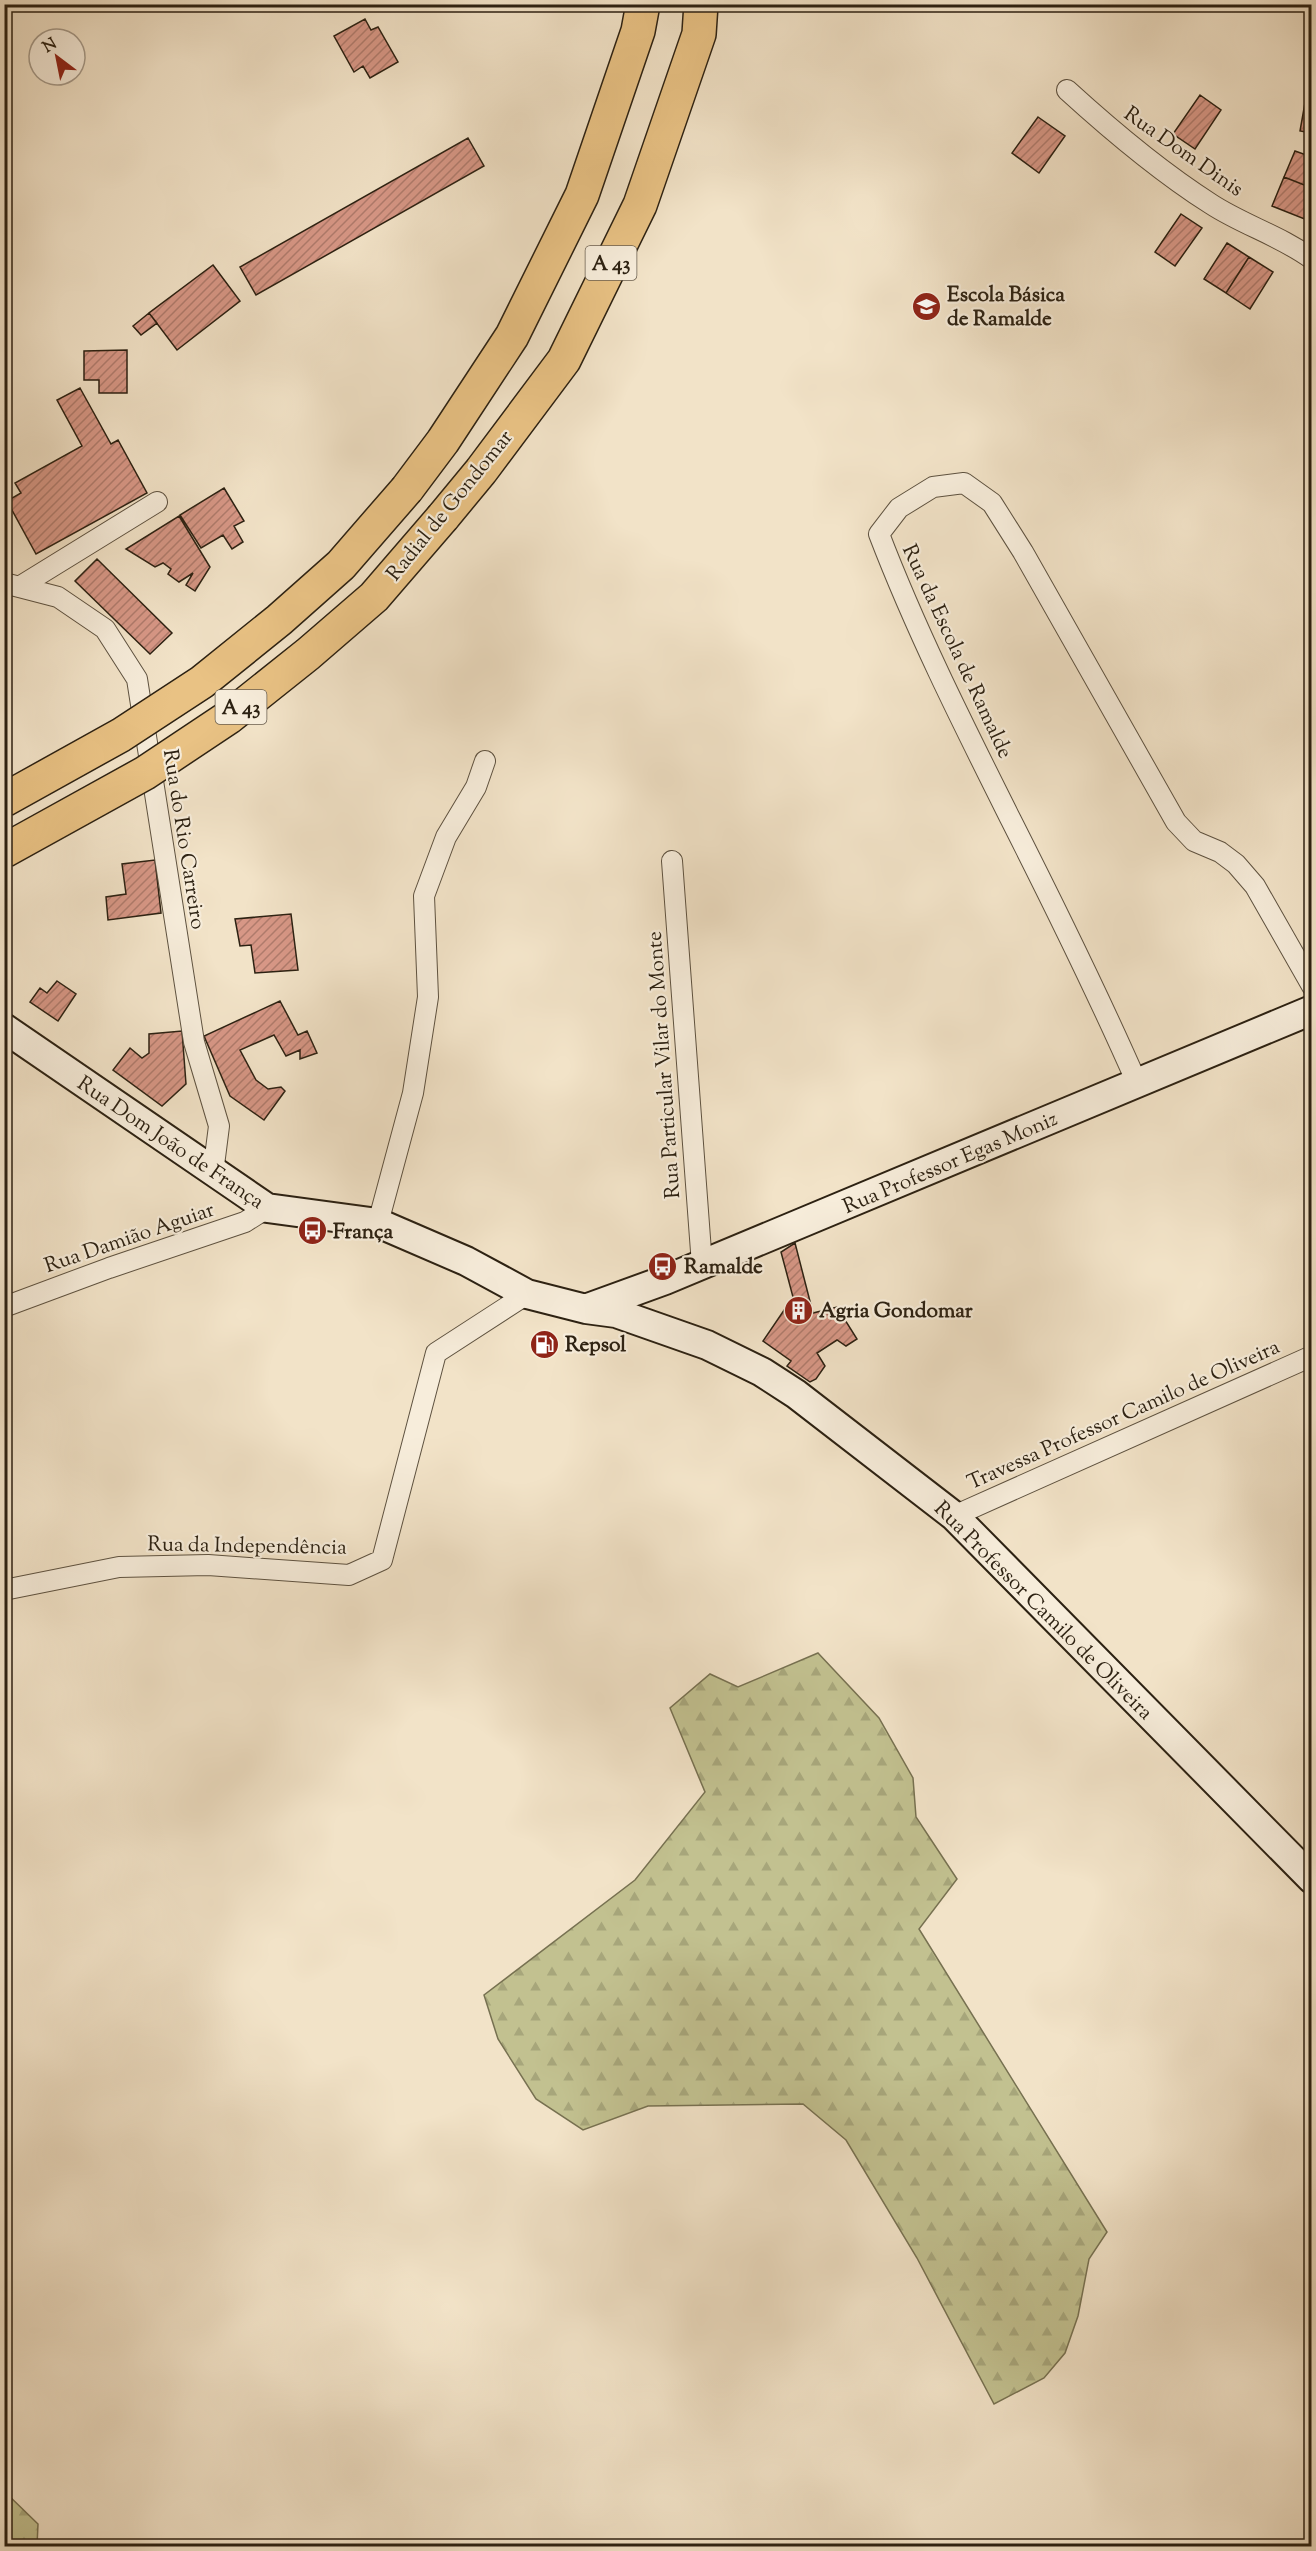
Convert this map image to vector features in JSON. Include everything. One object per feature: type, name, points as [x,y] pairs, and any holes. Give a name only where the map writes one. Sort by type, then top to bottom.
[{"type":"highway","name":"Radial de Gondomar","points":[[4,800],[121,735],[201,682],[279,620],[341,565],[407,489],[443,441],[512,336],[582,195],[638,32],[643,4]]},
{"type":"highway","name":"Radial de Gondomar","points":[[4,851],[145,773],[229,717],[308,654],[374,597],[443,517],[564,360],[640,205],[704,14]]},
{"type":"main road","name":"Rua Professor Egas Moniz","points":[[586,1309],[702,1265],[1311,1010]]},
{"type":"main road","name":"Rua Dom João de França","points":[[4,1028],[267,1208],[378,1223],[466,1261],[527,1294],[586,1309]]},
{"type":"main road","name":"Rua Professor Camilo de Oliveira","points":[[586,1309],[616,1313],[707,1345],[762,1372],[851,1435],[954,1516],[1311,1879]]},
{"type":"street","name":"Rua Dom Dinis","points":[[1067,90],[1119,137],[1212,204],[1297,248],[1311,259]]},
{"type":"street","name":"Rua da Escola de Ramalde","points":[[1137,1083],[1091,982],[936,670],[879,534],[899,508],[933,487],[964,483],[992,503],[1023,552],[1176,822],[1194,841],[1220,852],[1236,864],[1255,886],[1311,986]]},
{"type":"street","points":[[12,585],[157,502]]},
{"type":"street","name":"Rua do Rio Carreiro","points":[[12,585],[58,597],[105,629],[137,679],[194,1042],[219,1126],[213,1173]]},
{"type":"street","points":[[378,1223],[413,1093],[428,997],[424,896],[446,837],[476,787],[485,760]]},
{"type":"street","name":"Rua Particular Vilar do Monte","points":[[672,861],[702,1265]]},
{"type":"street","name":"Rua Damião Aguiar","points":[[4,1307],[244,1222],[267,1208]]},
{"type":"street","name":"Rua da Independência","points":[[4,1590],[119,1567],[208,1565],[349,1575],[382,1560],[435,1353],[527,1294]]},
{"type":"street","name":"Travessa Professor Camilo de Oliveira","points":[[954,1516],[1311,1356]]},
{"type":"green space","points":[[818,1653],[879,1718],[913,1778],[916,1817],[957,1879],[919,1929],[1107,2232],[1089,2259],[1078,2316],[1065,2353],[1044,2378],[994,2404],[917,2258],[846,2140],[803,2104],[648,2106],[583,2130],[536,2099],[498,2039],[484,1995],[635,1880],[705,1792],[670,1708],[710,1674],[738,1687]]},
{"type":"green space","points":[[4,2491],[38,2524],[37,2546],[5,2546]]},
{"type":"building","points":[[365,19],[371,30],[378,27],[398,62],[370,78],[363,66],[354,72],[334,36]]},
{"type":"building","points":[[1200,95],[1221,110],[1195,149],[1173,134]]},
{"type":"building","points":[[1306,97],[1312,98],[1312,133],[1300,131]]},
{"type":"building","points":[[1038,117],[1065,136],[1039,173],[1012,153]]},
{"type":"building","points":[[468,138],[484,166],[256,295],[240,267]]},
{"type":"building","points":[[1295,151],[1312,157],[1312,188],[1284,177]]},
{"type":"building","points":[[1284,177],[1312,188],[1312,222],[1272,206]]},
{"type":"building","points":[[1181,214],[1202,228],[1175,266],[1155,252]]},
{"type":"building","points":[[1227,243],[1249,257],[1226,293],[1204,279]]},
{"type":"building","points":[[1249,257],[1273,272],[1250,309],[1226,293]]},
{"type":"building","points":[[213,265],[240,301],[177,350],[149,313]]},
{"type":"building","points":[[149,313],[157,323],[141,335],[133,326]]},
{"type":"building","points":[[127,350],[127,393],[99,393],[99,380],[84,380],[84,351]]},
{"type":"building","points":[[80,388],[111,444],[118,440],[147,493],[36,554],[7,501],[21,493],[15,483],[82,446],[57,400]]},
{"type":"building","points":[[224,488],[244,521],[234,526],[243,542],[232,549],[223,535],[201,548],[180,515]]},
{"type":"building","points":[[179,516],[210,567],[195,591],[186,585],[193,573],[179,582],[168,574],[171,569],[163,563],[155,567],[126,549]]},
{"type":"building","points":[[97,559],[172,633],[150,654],[75,581]]},
{"type":"building","points":[[155,860],[161,913],[108,920],[106,897],[126,894],[122,864]]},
{"type":"building","points":[[291,914],[298,970],[255,973],[251,945],[240,946],[235,919]]},
{"type":"building","points":[[57,981],[76,994],[58,1021],[30,1002],[40,988],[47,993]]},
{"type":"building","points":[[280,1001],[298,1035],[307,1031],[317,1053],[300,1059],[300,1050],[286,1056],[274,1035],[240,1050],[256,1080],[268,1089],[281,1087],[285,1091],[264,1120],[230,1096],[204,1036]]},
{"type":"building","points":[[182,1031],[186,1084],[162,1106],[113,1070],[130,1048],[142,1058],[149,1053],[149,1034]]},
{"type":"building","name":"Agria Gondomar","points":[[795,1243],[813,1313],[837,1307],[857,1339],[846,1346],[837,1340],[817,1353],[825,1366],[816,1379],[810,1382],[787,1366],[791,1361],[763,1341],[793,1297],[781,1252]]},
{"type":"place","name":"Escola Básica de Ramalde","points":[[926,306]]},
{"type":"place","name":"França","points":[[312,1231]]},
{"type":"place","name":"Ramalde","points":[[663,1266]]},
{"type":"place","name":"Agria Gondomar","points":[[798,1310]]},
{"type":"place","name":"Repsol","points":[[544,1344]]}]
